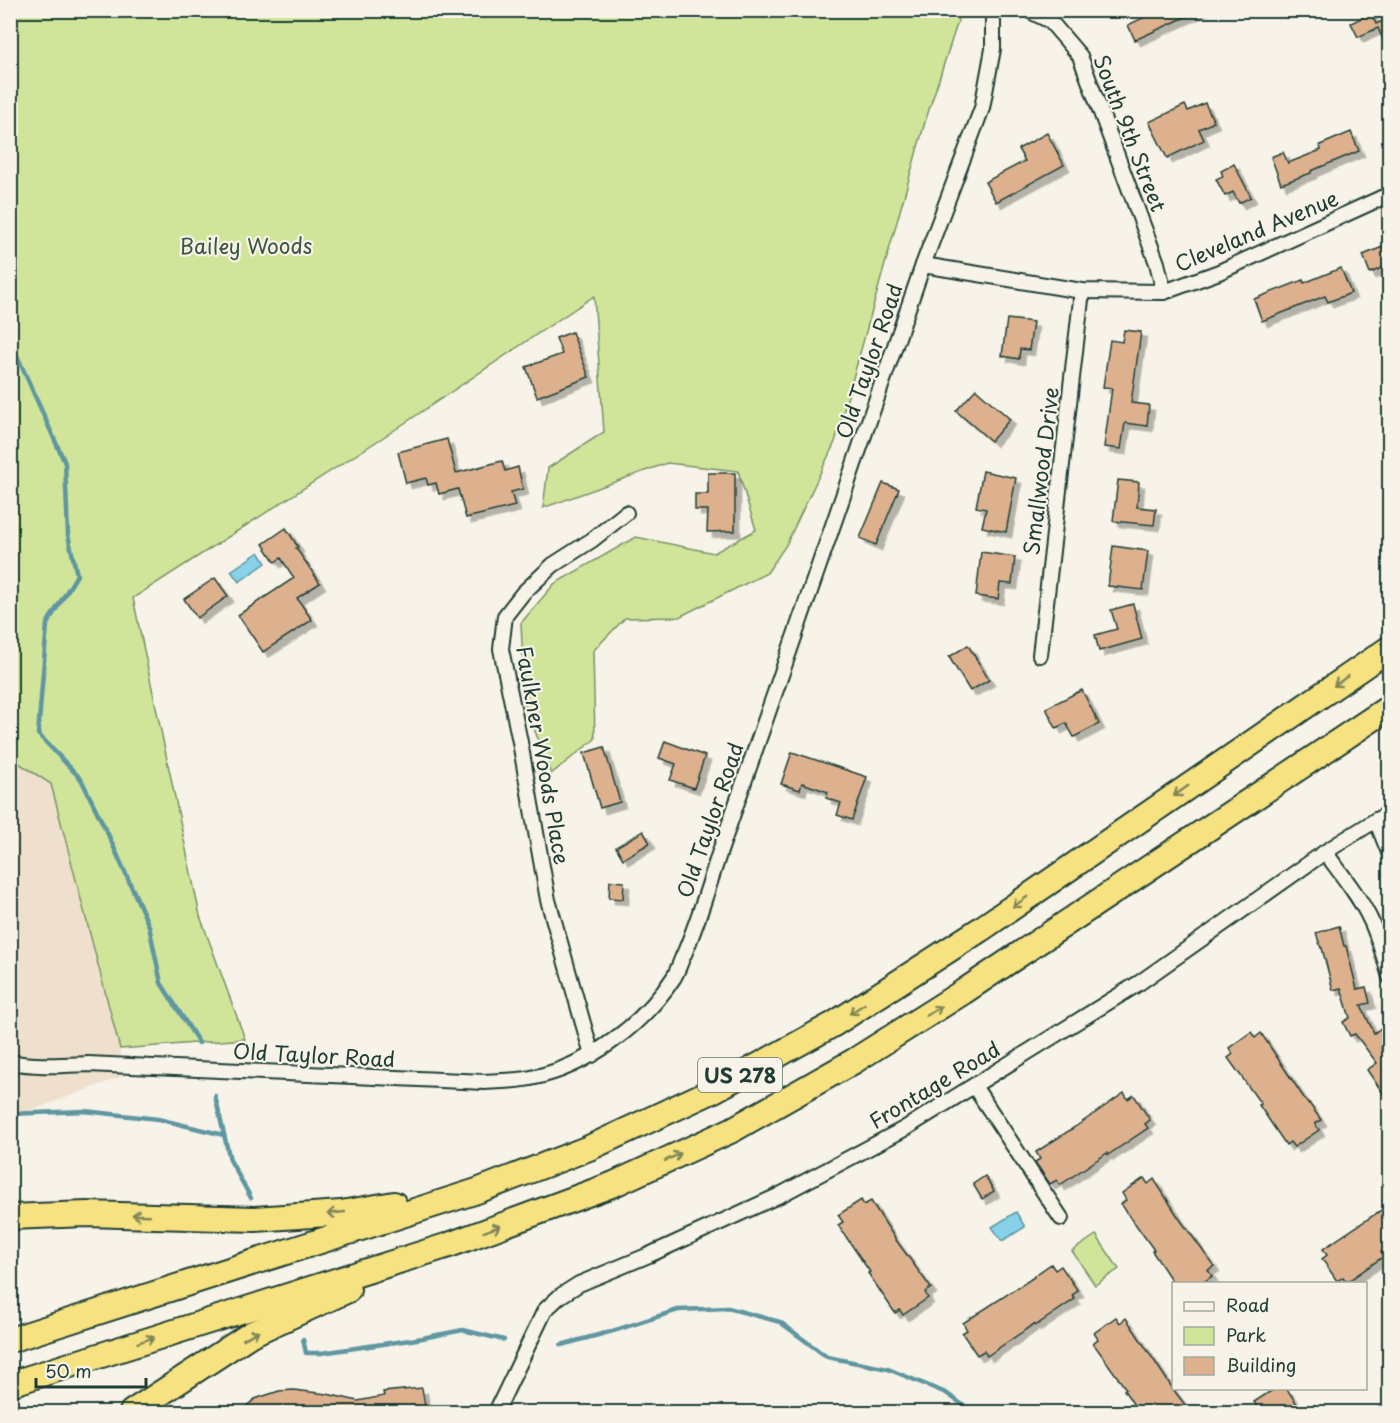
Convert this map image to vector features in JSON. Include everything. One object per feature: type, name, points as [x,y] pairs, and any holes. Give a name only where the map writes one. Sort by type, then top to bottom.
[{"type":"highway","name":"US 278","points":[[10,1340],[477,1191],[589,1148],[714,1090],[834,1024],[990,922],[1389,648]]},
{"type":"highway","name":"US 278","points":[[10,1384],[449,1245],[614,1184],[732,1130],[854,1061],[963,992],[1389,707]]},
{"type":"highway","points":[[10,1218],[87,1214],[255,1219],[340,1213],[477,1191]]},
{"type":"highway","points":[[132,1413],[251,1334],[449,1245]]},
{"type":"street","name":"Old Taylor Road","points":[[10,1062],[485,1082],[531,1078],[567,1067],[592,1055],[621,1035],[648,1010],[674,976],[694,932],[923,265],[982,108],[993,50],[993,10]]},
{"type":"street","name":"South 9th Street","points":[[1028,10],[1050,21],[1080,56],[1157,263],[1164,292]]},
{"type":"street","name":"Cleveland Avenue","points":[[923,265],[1082,291],[1164,292],[1219,272],[1389,194]]},
{"type":"street","name":"Smallwood Drive","points":[[1040,656],[1082,291]]},
{"type":"street","name":"Faulkner Woods Place","points":[[592,1055],[548,900],[501,649],[505,616],[523,592],[553,565],[592,540],[626,513]]},
{"type":"street","name":"Frontage Road","points":[[496,1413],[545,1310],[560,1296],[579,1284],[649,1255],[780,1195],[904,1129],[1139,983],[1325,852],[1389,813]]},
{"type":"street","points":[[1376,820],[1389,855]]},
{"type":"street","points":[[1325,852],[1353,888],[1371,920],[1389,977]]},
{"type":"street","points":[[974,1086],[1061,1218]]},
{"type":"shaded area","points":[[11,758],[51,784],[126,1075],[11,1118]]},
{"type":"green space","name":"Bailey Woods","points":[[11,11],[956,11],[958,21],[925,122],[835,442],[786,545],[767,573],[679,617],[625,618],[593,651],[595,739],[551,774],[525,704],[521,623],[554,584],[636,537],[714,553],[756,530],[738,471],[667,463],[543,508],[548,468],[604,432],[594,296],[393,431],[133,598],[200,916],[245,1039],[120,1049],[51,784],[11,758]]},
{"type":"green space","points":[[1096,1235],[1119,1269],[1095,1285],[1072,1251]]},
{"type":"water","points":[[259,552],[266,563],[239,582],[231,571]]},
{"type":"water","points":[[1016,1212],[1025,1227],[1002,1241],[992,1227]]},
{"type":"building","points":[[1142,10],[1201,10],[1135,40],[1128,25],[1145,17]]},
{"type":"building","points":[[1371,13],[1376,24],[1389,18],[1389,53],[1378,28],[1358,37],[1351,23]]},
{"type":"building","points":[[1205,103],[1214,122],[1199,129],[1204,140],[1167,158],[1149,122],[1185,105],[1188,111]]},
{"type":"building","points":[[1351,132],[1359,151],[1281,184],[1271,157],[1283,152],[1288,163],[1321,150],[1320,145]]},
{"type":"building","points":[[1047,133],[1064,165],[996,202],[985,182],[1025,161],[1018,149]]},
{"type":"building","points":[[1234,164],[1251,197],[1239,203],[1233,192],[1225,196],[1216,179],[1223,176],[1221,171]]},
{"type":"building","points":[[1385,246],[1389,256],[1389,265],[1370,273],[1363,255]]},
{"type":"building","points":[[1341,268],[1351,293],[1328,302],[1325,296],[1262,321],[1254,299]]},
{"type":"building","points":[[1007,319],[1033,322],[1029,350],[1020,349],[1019,359],[1002,356]]},
{"type":"building","points":[[1124,330],[1141,332],[1131,403],[1149,405],[1147,426],[1125,423],[1121,449],[1104,447],[1112,388],[1103,387],[1110,340],[1122,342]]},
{"type":"building","points":[[572,332],[589,377],[537,397],[526,367],[562,354],[556,338]]},
{"type":"building","points":[[976,389],[1010,419],[991,441],[956,411]]},
{"type":"building","points":[[447,439],[456,473],[502,461],[505,471],[518,467],[523,489],[511,492],[515,506],[466,518],[458,489],[439,494],[436,483],[428,485],[426,478],[406,483],[398,452]]},
{"type":"building","points":[[983,471],[1016,478],[1006,532],[982,527],[986,509],[976,507]]},
{"type":"building","points":[[708,473],[735,473],[735,531],[707,532],[708,510],[695,510],[695,494],[708,494]]},
{"type":"building","points":[[1118,480],[1139,482],[1137,507],[1156,509],[1154,525],[1113,521]]},
{"type":"building","points":[[883,483],[899,489],[876,545],[860,538]]},
{"type":"building","points":[[286,528],[298,547],[296,548],[320,583],[297,598],[312,620],[263,652],[238,615],[294,578],[281,558],[275,562],[263,544]]},
{"type":"building","points":[[1113,546],[1148,551],[1143,590],[1108,586]]},
{"type":"building","points":[[981,552],[1015,557],[1012,584],[1000,583],[998,599],[976,596]]},
{"type":"building","points":[[215,578],[228,596],[197,618],[184,599]]},
{"type":"building","points":[[1133,604],[1142,639],[1099,651],[1095,635],[1117,629],[1111,610]]},
{"type":"building","points":[[968,645],[989,680],[970,691],[949,657]]},
{"type":"building","points":[[1082,690],[1099,724],[1074,737],[1066,723],[1056,728],[1046,708]]},
{"type":"building","points":[[665,741],[705,756],[694,788],[670,780],[676,764],[659,758]]},
{"type":"building","points":[[604,747],[620,802],[600,808],[584,753]]},
{"type":"building","points":[[792,752],[867,777],[852,820],[837,815],[841,803],[826,798],[828,792],[802,783],[800,790],[781,784]]},
{"type":"building","points":[[643,831],[650,843],[623,859],[616,847]]},
{"type":"building","points":[[610,881],[624,882],[623,899],[609,898]]},
{"type":"building","points":[[1339,926],[1357,989],[1366,987],[1370,1003],[1361,1005],[1374,1033],[1381,1028],[1389,1040],[1381,1048],[1387,1056],[1389,1054],[1389,1102],[1367,1070],[1377,1063],[1355,1034],[1350,1036],[1343,1022],[1350,1018],[1341,988],[1333,990],[1316,933]]},
{"type":"building","points":[[1251,1032],[1255,1038],[1261,1033],[1321,1120],[1315,1124],[1319,1130],[1294,1147],[1290,1142],[1286,1145],[1259,1105],[1261,1104],[1228,1058],[1233,1054],[1229,1048]]},
{"type":"building","points":[[1124,1093],[1128,1099],[1134,1095],[1150,1120],[1145,1124],[1148,1128],[1060,1185],[1057,1180],[1050,1184],[1035,1162],[1040,1159],[1036,1152]]},
{"type":"building","points":[[985,1176],[994,1191],[982,1199],[973,1184]]},
{"type":"building","points":[[1144,1178],[1148,1184],[1154,1179],[1214,1266],[1208,1270],[1212,1276],[1204,1282],[1173,1282],[1152,1251],[1154,1250],[1121,1204],[1126,1200],[1122,1193]]},
{"type":"building","points":[[861,1200],[864,1205],[871,1201],[931,1288],[925,1292],[928,1298],[903,1315],[900,1310],[895,1313],[838,1225],[843,1222],[838,1215]]},
{"type":"building","points":[[1389,1205],[1389,1247],[1381,1252],[1384,1256],[1347,1282],[1343,1277],[1337,1281],[1322,1259],[1327,1255],[1323,1249]]},
{"type":"building","points":[[1051,1264],[1055,1270],[1061,1266],[1078,1291],[1072,1295],[1075,1299],[987,1356],[984,1351],[977,1355],[962,1333],[967,1330],[963,1323]]},
{"type":"building","points":[[1116,1317],[1120,1323],[1126,1318],[1172,1390],[1186,1406],[1176,1413],[1139,1413],[1124,1390],[1126,1389],[1093,1343],[1098,1339],[1094,1333]]},
{"type":"building","points":[[422,1388],[426,1413],[238,1413],[255,1399],[279,1391],[294,1390],[327,1394],[358,1401],[384,1396],[383,1392]]},
{"type":"building","points":[[1272,1390],[1288,1390],[1303,1413],[1261,1413],[1254,1402]]},
{"type":"waterway","points":[[10,340],[65,463],[68,535],[77,575],[47,624],[38,734],[81,779],[149,926],[161,983],[199,1043]]},
{"type":"waterway","points":[[215,1096],[230,1160],[251,1198]]},
{"type":"waterway","points":[[10,1114],[84,1111],[158,1119],[224,1135]]},
{"type":"waterway","points":[[561,1345],[678,1310],[728,1308],[780,1322],[827,1357],[888,1369],[946,1393],[973,1412]]},
{"type":"waterway","points":[[303,1339],[306,1353],[321,1353],[417,1339],[463,1330],[504,1340]]}]
